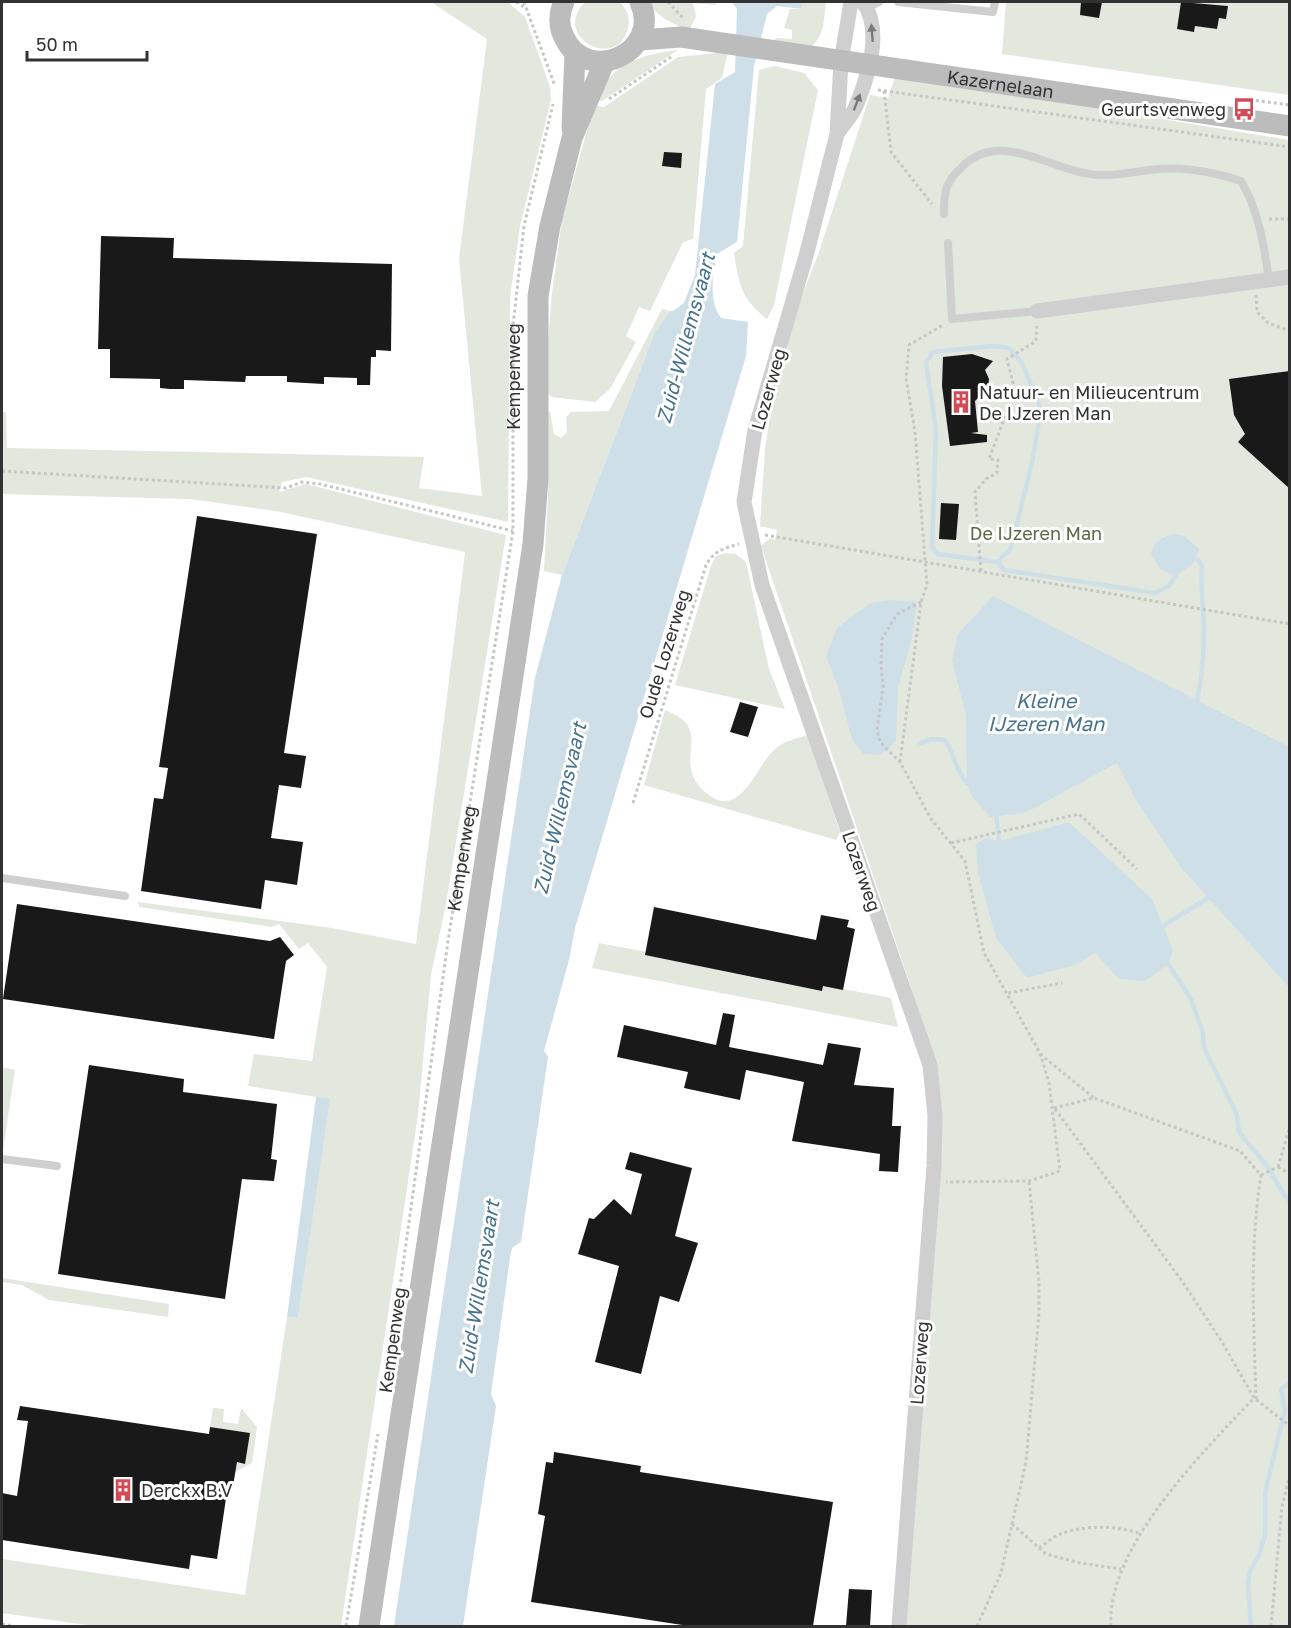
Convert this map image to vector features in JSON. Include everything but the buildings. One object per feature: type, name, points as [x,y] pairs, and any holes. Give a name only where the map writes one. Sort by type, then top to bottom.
[{"type":"main road","points":[[559,4],[561,33],[575,53],[589,60],[604,63],[618,60],[631,52],[640,40],[642,9]]},
{"type":"main road","name":"Kazernelaan","points":[[642,9],[681,44]]},
{"type":"main road","name":"Kazernelaan","points":[[640,40],[725,45],[1290,126]]},
{"type":"main road","name":"Kempenweg","points":[[369,1626],[533,544],[538,478],[538,296],[550,226],[572,138],[575,53]]},
{"type":"main road","name":"Kempenweg","points":[[572,96],[604,63]]},
{"type":"street","name":"Lozerweg","points":[[851,2],[841,62],[837,134],[806,256],[755,430],[744,502],[750,540],[762,585],[930,1065],[935,1116],[932,1182],[899,1626]]},
{"type":"street","name":"Lozerweg","points":[[837,134],[855,108],[873,49],[870,4]]},
{"type":"street","points":[[1037,311],[1290,277]]},
{"type":"lane","points":[[898,2],[993,12],[995,2]]},
{"type":"lane","points":[[944,214],[944,191],[949,178],[981,152],[1008,151],[1100,176],[1162,168],[1219,174],[1242,181],[1251,197],[1258,219],[1262,281]]},
{"type":"lane","points":[[948,243],[952,319],[1037,311]]},
{"type":"lane","points":[[2,878],[125,896]]},
{"type":"lane","points":[[2,1159],[57,1166]]},
{"type":"path","points":[[516,2],[524,7]]},
{"type":"path","points":[[524,2],[524,7],[572,96],[602,104],[681,44]]},
{"type":"path","name":"Kazernelaan","points":[[944,214],[933,206],[891,152],[884,91],[1290,147]]},
{"type":"path","name":"Kempenweg","points":[[399,1295],[448,941],[513,531],[513,326],[524,226],[572,96]]},
{"type":"path","points":[[1258,219],[1290,219]]},
{"type":"path","points":[[1262,281],[1257,312],[1268,323],[1290,331]]},
{"type":"path","points":[[981,572],[975,492],[986,479],[997,473],[998,460],[989,459],[1009,406],[1013,383],[1007,359],[1036,341],[1037,311]]},
{"type":"path","points":[[900,762],[921,602],[927,585],[915,432],[906,378],[909,345],[952,319]]},
{"type":"path","points":[[2,471],[286,488],[302,482],[320,483],[513,531]]},
{"type":"path","name":"Oude Lozerweg","points":[[633,803],[706,565],[711,556],[720,550],[763,535],[1290,624]]},
{"type":"path","points":[[921,602],[897,614],[882,639],[880,664],[883,687],[877,730],[885,749],[900,762],[931,819],[965,861],[984,953],[1040,1053],[1053,1108],[1060,1171],[1029,1181],[932,1182]]},
{"type":"path","points":[[951,843],[1079,814],[1137,868]]},
{"type":"path","points":[[1008,993],[1062,983]]},
{"type":"path","points":[[1040,1053],[1094,1098],[1240,1151],[1261,1175],[1253,1227],[1252,1310],[1255,1399],[1190,1467],[1141,1534],[1121,1570],[1110,1614],[1111,1626]]},
{"type":"path","points":[[1053,1108],[1094,1098]]},
{"type":"path","points":[[1053,1108],[1182,1281],[1222,1341],[1255,1399],[1288,1425]]},
{"type":"path","points":[[1261,1175],[1278,1167],[1290,1126]]},
{"type":"path","points":[[1278,1167],[1290,1174]]},
{"type":"path","points":[[977,1626],[1001,1573],[1026,1462],[1039,1313],[1039,1282],[1029,1181]]},
{"type":"path","points":[[346,1626],[378,1433]]},
{"type":"path","points":[[1271,1626],[1282,1507],[1290,1474]]},
{"type":"path","points":[[1012,1524],[1046,1554],[1121,1570]]},
{"type":"path","points":[[1040,1548],[1059,1534],[1087,1529],[1124,1527],[1141,1534]]},
{"type":"path","points":[[2,1624],[14,1626]]},
{"type":"green space","points":[[431,2],[508,2],[525,17],[550,87],[551,100],[520,226],[510,298],[508,522],[306,477],[282,482],[279,492],[306,484],[506,535],[446,904],[431,975],[418,1115],[341,1626],[94,1626],[2,1613],[2,1559],[245,1595],[287,1317],[298,1318],[329,1099],[248,1086],[254,1054],[312,1061],[327,967],[308,943],[299,949],[279,924],[272,927],[139,907],[138,902],[332,928],[416,944],[465,552],[276,511],[190,499],[2,494],[2,412],[6,412],[7,448],[424,457],[419,488],[482,496],[459,259],[487,39]]},
{"type":"green space","points":[[585,2],[620,2],[627,12],[629,23],[620,43],[611,48],[599,48],[580,37],[576,26],[577,15]]},
{"type":"green space","points":[[648,2],[715,2],[716,5],[693,3],[696,17],[689,30],[661,16]]},
{"type":"green space","points":[[803,2],[826,2],[823,26],[816,41],[812,46],[773,43],[776,38],[792,39],[792,30],[784,28],[790,9],[802,9]]},
{"type":"green space","points":[[1006,2],[1289,2],[1289,95],[1002,54]]},
{"type":"green space","points":[[678,50],[602,101],[596,99],[610,77],[629,63],[652,54]]},
{"type":"green space","points":[[728,52],[722,78],[706,89],[693,239],[683,242],[650,311],[639,307],[626,336],[636,342],[610,389],[595,402],[552,397],[544,391],[552,293],[562,220],[594,105],[604,107],[678,57]]},
{"type":"green space","points":[[775,66],[804,73],[818,90],[774,305],[767,319],[746,297],[734,253],[743,246],[759,70]]},
{"type":"green space","name":"De IJzeren Man","points":[[896,75],[1289,140],[1289,1626],[899,1626],[933,1161],[923,1045],[911,987],[761,546],[770,538],[775,540],[777,530],[760,526],[765,449],[773,398],[798,305],[818,255],[870,95],[888,98]]},
{"type":"green space","points":[[662,309],[670,311],[655,332],[562,575],[544,571],[548,496],[545,411],[550,412],[554,434],[561,438],[567,432],[566,417],[571,412],[609,411]]},
{"type":"green space","points":[[725,553],[736,554],[746,562],[769,669],[785,709],[675,685],[711,566],[716,556]]},
{"type":"green space","points":[[665,710],[680,718],[688,726],[691,736],[691,768],[695,780],[704,791],[717,799],[727,801],[737,797],[745,789],[774,750],[785,742],[807,735],[840,832],[836,840],[644,785]]},
{"type":"green space","points":[[599,943],[891,998],[898,1027],[592,968]]},
{"type":"green space","points":[[2,1067],[15,1070],[2,1157]]},
{"type":"green space","points":[[2,1278],[169,1304],[168,1317],[49,1300],[22,1285],[2,1282]]},
{"type":"green space","points":[[213,1408],[224,1409],[223,1422],[238,1424],[241,1408],[257,1427],[252,1463],[235,1472],[237,1462],[245,1463],[250,1433],[210,1427]]},
{"type":"water","name":"Zuid-Willemsvaart","points":[[732,2],[803,2],[802,9],[777,6],[767,14],[754,66],[737,242],[717,254],[714,270],[714,304],[721,318],[748,322],[746,356],[575,928],[569,960],[544,1051],[548,1057],[521,1242],[511,1251],[491,1394],[496,1406],[463,1626],[394,1626],[535,678],[562,575],[655,332],[670,311],[684,303],[695,275],[715,84],[735,72],[737,9]]},
{"type":"water","points":[[1174,534],[1184,536],[1199,549],[1194,563],[1175,576],[1160,569],[1151,554],[1159,540]]},
{"type":"water","name":"Kleine IJzeren Man","points":[[993,596],[1289,747],[1289,987],[1183,870],[1137,802],[1117,763],[1025,813],[990,817],[972,797],[967,783],[966,715],[952,661],[958,634]]},
{"type":"water","points":[[892,600],[917,602],[911,643],[898,687],[896,741],[881,755],[864,754],[852,740],[839,690],[826,656],[837,628],[870,603]]},
{"type":"water","points":[[1069,822],[1152,899],[1173,950],[1169,963],[1145,981],[1119,979],[1095,953],[1075,965],[1027,978],[996,938],[978,873],[976,844],[986,838],[1000,841]]},
{"type":"water","points":[[316,1097],[330,1098],[298,1318],[287,1317]]},
{"type":"waterway","points":[[998,562],[1011,548],[1032,463],[1041,409],[1022,363],[1009,348],[994,346],[933,352],[926,362],[936,430],[932,546],[937,554],[998,562],[1004,570],[1155,593],[1169,586],[1175,576]]},
{"type":"waterway","points":[[1197,559],[1202,566],[1204,631],[1197,700]]},
{"type":"waterway","points":[[920,743],[932,739],[945,740],[967,783]]},
{"type":"waterway","points":[[996,814],[999,841]]},
{"type":"waterway","points":[[1162,930],[1165,925],[1211,896]]},
{"type":"waterway","points":[[1165,959],[1191,999],[1203,1033],[1204,1048],[1237,1115],[1239,1132],[1267,1166],[1290,1204]]},
{"type":"waterway","points":[[1251,1626],[1248,1584],[1250,1571],[1259,1555],[1265,1535],[1265,1493],[1285,1410],[1281,1389],[1290,1382]]},
{"type":"place","name":"Geurtsvenweg","points":[[1244,109]]},
{"type":"place","name":"Natuur- en Milieucentrum De IJzeren Man","points":[[961,402]]},
{"type":"place","name":"Derckx B.V","points":[[123,1490]]}]
